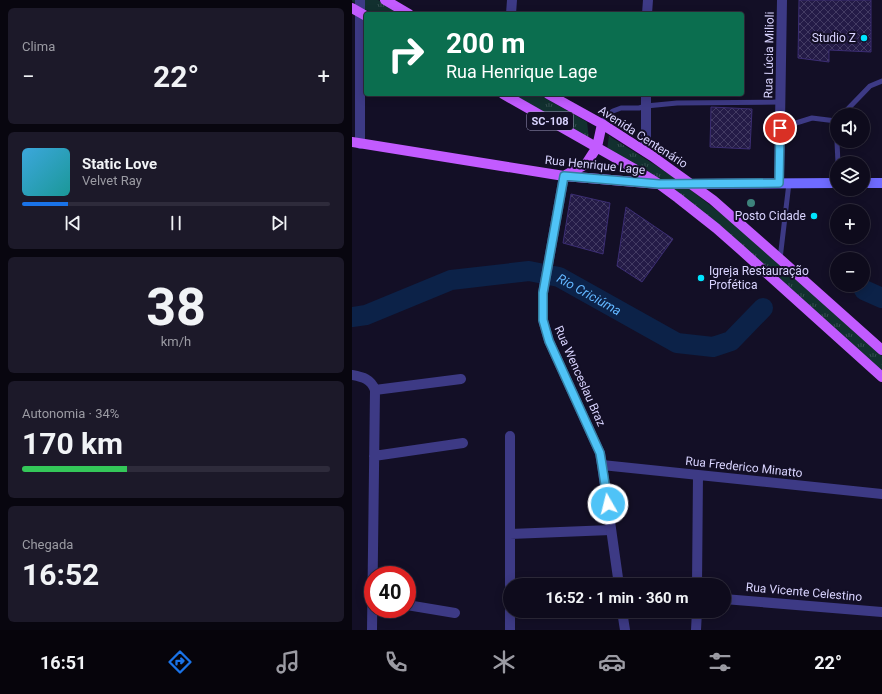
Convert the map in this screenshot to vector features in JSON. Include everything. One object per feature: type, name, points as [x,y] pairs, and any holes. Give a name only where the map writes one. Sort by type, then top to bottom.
[{"type":"main road","points":[[385,0],[406,12]]},
{"type":"main road","name":"SC-108","points":[[508,96],[659,184],[697,212],[882,377]]},
{"type":"main road","name":"Avenida Centenário","points":[[552,96],[602,124],[646,152],[713,200],[882,350]]},
{"type":"main road","points":[[564,176],[586,164],[597,147],[602,124]]},
{"type":"main road","name":"Rua Henrique Lage","points":[[356,143],[564,176],[659,184],[830,183]]},
{"type":"main road","points":[[870,183],[882,183]]},
{"type":"street","points":[[356,143],[360,0]]},
{"type":"street","points":[[512,0],[512,12]]},
{"type":"street","points":[[648,0],[648,12]]},
{"type":"street","name":"Rua Lúcia Milioli","points":[[782,0],[780,128],[784,183]]},
{"type":"street","points":[[646,96],[646,152]]},
{"type":"street","name":"Rua Wenceslau Braz","points":[[564,176],[548,263],[543,306],[543,320],[549,341],[600,453],[618,578]]},
{"type":"street","points":[[352,375],[369,381],[373,384],[375,390],[373,566]]},
{"type":"street","points":[[375,390],[461,379]]},
{"type":"street","points":[[510,436],[510,578]]},
{"type":"street","points":[[374,456],[463,443]]},
{"type":"street","name":"Rua Frederico Minatto","points":[[602,465],[882,494]]},
{"type":"street","points":[[697,578],[698,475]]},
{"type":"street","points":[[510,534],[611,530]]},
{"type":"street","name":"Rua Vicente Celestino","points":[[731,600],[882,612]]},
{"type":"street","points":[[416,607],[455,613]]},
{"type":"street","points":[[372,618],[372,630]]},
{"type":"street","points":[[510,618],[510,630]]},
{"type":"street","points":[[623,618],[625,630]]},
{"type":"street","points":[[696,630],[697,618]]},
{"type":"lane","points":[[849,108],[870,86],[882,82]]},
{"type":"lane","points":[[602,124],[605,117],[612,111],[621,108],[639,108],[677,103],[781,102]]},
{"type":"lane","points":[[780,128],[812,118],[830,120]]},
{"type":"lane","points":[[780,258],[784,183]]},
{"type":"green space","points":[[378,0],[399,12],[370,12],[352,1]]},
{"type":"green space","points":[[516,96],[542,96],[587,122],[589,139]]},
{"type":"green space","points":[[609,136],[674,177],[737,226],[882,356],[882,373],[791,290],[607,150]]},
{"type":"building","points":[[799,0],[871,0],[871,52],[829,50],[829,62],[798,58]]},
{"type":"building","points":[[711,107],[752,109],[750,149],[710,147]]},
{"type":"building","points":[[571,194],[610,203],[603,254],[563,243]]},
{"type":"building","points":[[626,207],[673,239],[642,282],[617,266]]},
{"type":"waterway","name":"Rio Criciúma","points":[[352,317],[366,315],[451,280],[529,271],[559,277],[677,343],[713,347],[731,341],[763,308]]},
{"type":"waterway","name":"Rio Criciúma","points":[[868,292],[882,298]]},
{"type":"place","name":"Studio Z","points":[[864,38]]},
{"type":"place","name":"Posto Cidade","points":[[814,216]]},
{"type":"place","name":"Igreja Restauração Profética","points":[[701,278]]},
{"type":"route","points":[[608,504],[600,453],[549,341],[543,320],[543,293],[564,176],[659,184],[779,183],[780,128]]}]
